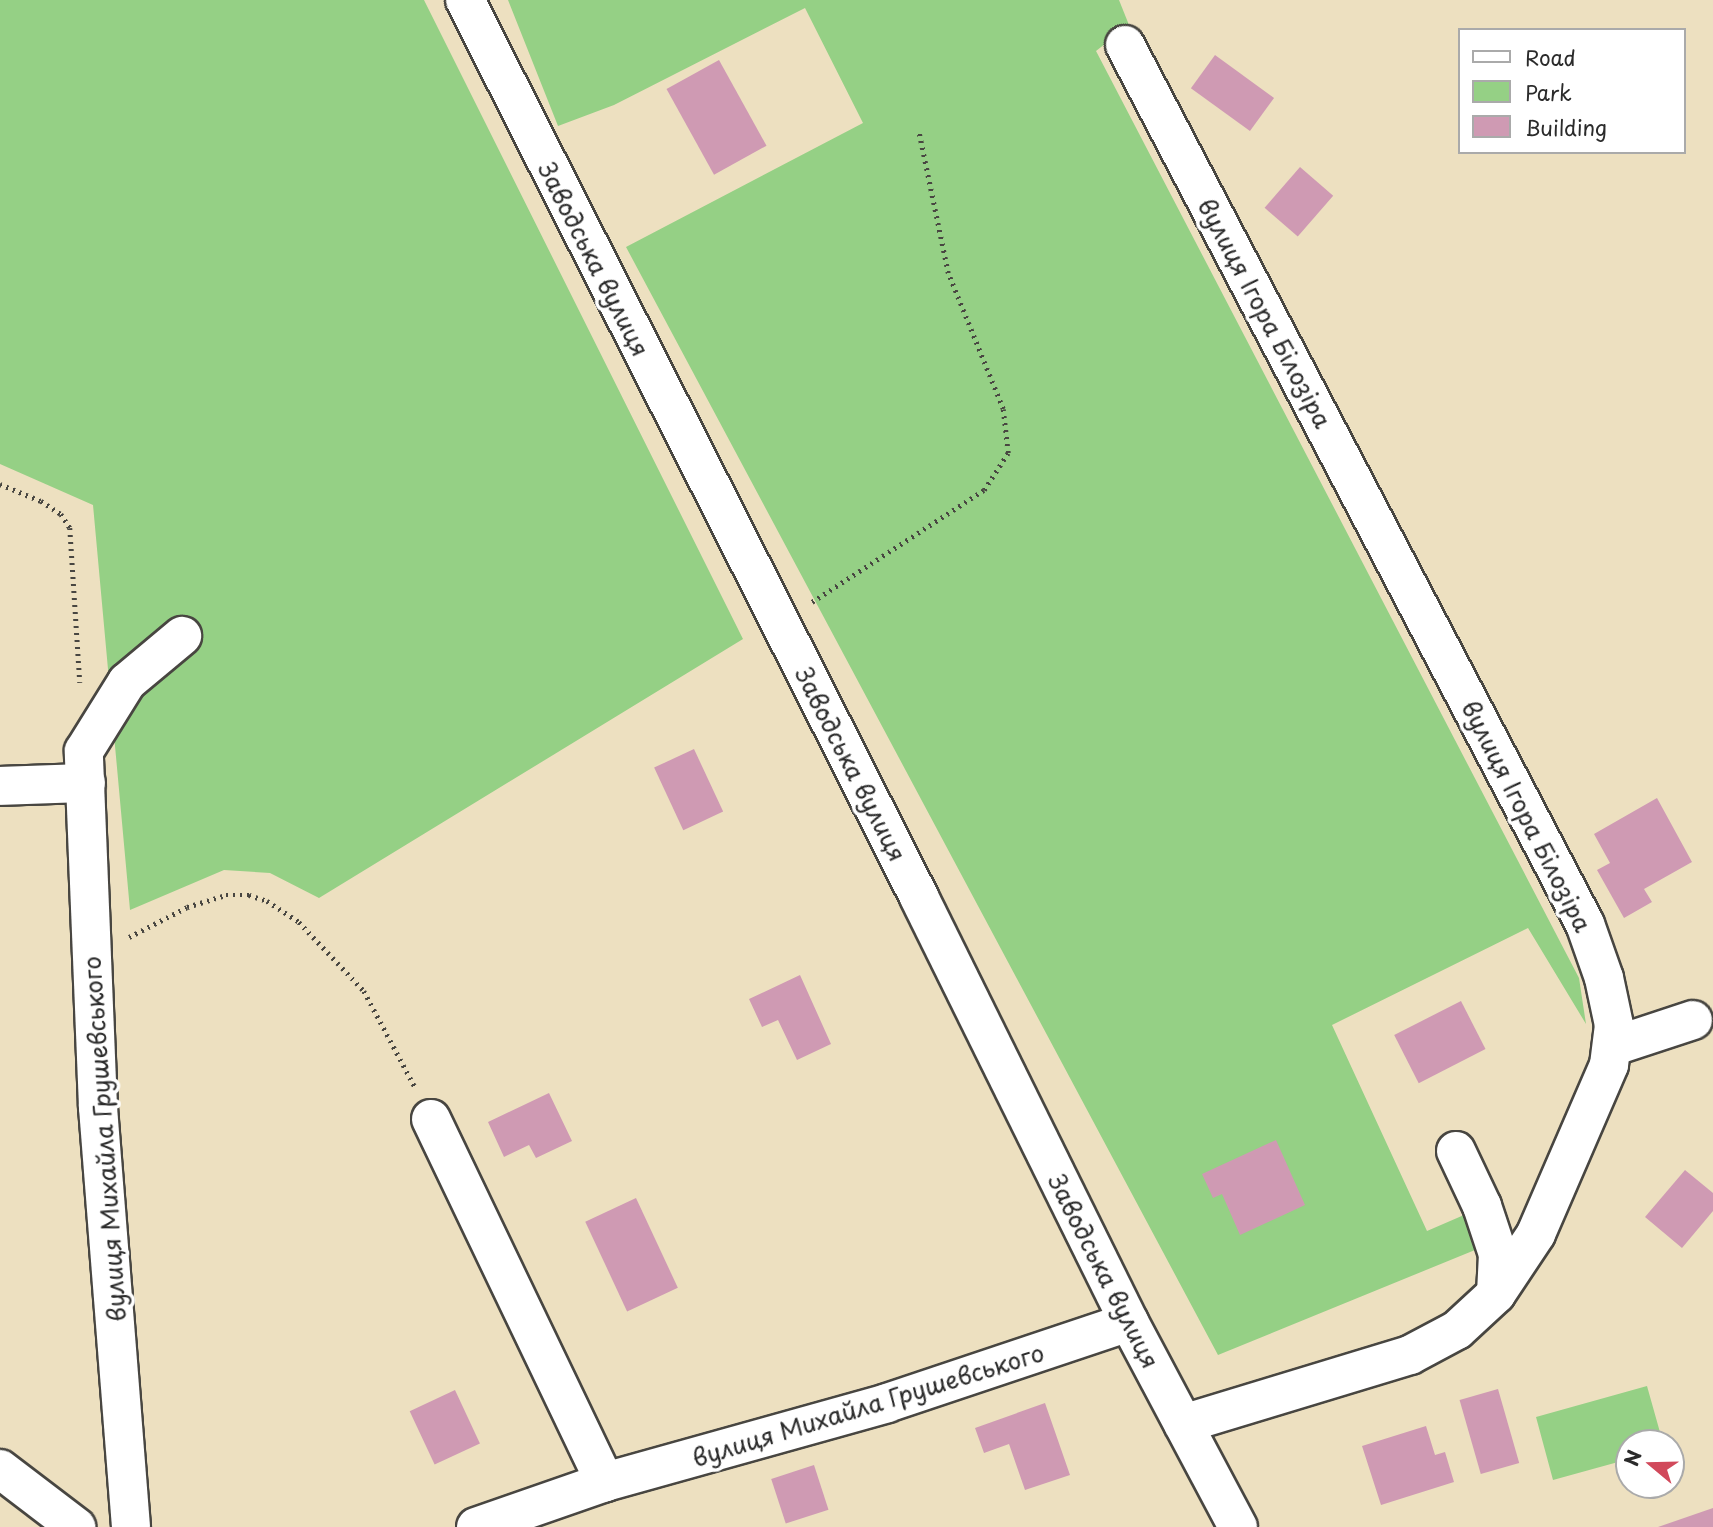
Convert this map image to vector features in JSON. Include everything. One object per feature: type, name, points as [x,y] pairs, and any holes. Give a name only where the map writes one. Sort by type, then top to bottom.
[{"type":"street","name":"Заводська вулиця","points":[[465,0],[1129,1322],[1238,1527]]},
{"type":"street","name":"вулиця Ігора Білозіра","points":[[1125,45],[1585,924],[1604,978],[1614,1046]]},
{"type":"street","points":[[0,786],[85,767],[127,682],[181,636]]},
{"type":"street","name":"вулиця Михайла Грушевського","points":[[85,767],[98,1107],[131,1527]]},
{"type":"street","points":[[1182,1424],[1410,1355],[1457,1330],[1496,1294],[1536,1234],[1614,1046],[1693,1020]]},
{"type":"street","points":[[431,1119],[605,1482]]},
{"type":"street","points":[[1455,1151],[1482,1206],[1498,1254],[1496,1294]]},
{"type":"street","name":"вулиця Михайла Грушевського","points":[[476,1527],[605,1482],[887,1403],[1129,1322]]},
{"type":"street","points":[[0,1469],[76,1527]]},
{"type":"path","points":[[779,624],[984,490],[1008,453],[1003,409],[948,273],[919,133]]},
{"type":"path","points":[[0,484],[41,501],[61,514],[70,528],[81,695]]},
{"type":"path","points":[[92,952],[214,899],[248,895],[267,901],[299,922],[365,991],[431,1119]]},
{"type":"green space","points":[[0,0],[424,0],[743,639],[319,898],[270,873],[224,870],[130,910],[93,505],[0,464]]},
{"type":"green space","points":[[508,0],[1119,0],[1129,25],[1096,51],[1579,978],[1586,1024],[1528,928],[1332,1025],[1427,1231],[1464,1215],[1475,1250],[1218,1355],[626,247],[863,123],[805,8],[614,105],[558,126]]},
{"type":"green space","points":[[1647,1386],[1659,1429],[1615,1429],[1615,1463],[1553,1480],[1536,1417]]},
{"type":"building","points":[[1215,55],[1274,98],[1250,131],[1191,88]]},
{"type":"building","points":[[719,60],[767,146],[714,175],[667,89]]},
{"type":"building","points":[[1300,167],[1333,196],[1298,237],[1265,208]]},
{"type":"building","points":[[694,749],[723,812],[683,830],[654,768]]},
{"type":"building","points":[[1657,798],[1692,862],[1644,889],[1652,902],[1624,918],[1597,870],[1610,863],[1594,834]]},
{"type":"building","points":[[800,975],[831,1044],[797,1060],[778,1020],[762,1027],[749,999]]},
{"type":"building","points":[[1461,1001],[1486,1049],[1419,1083],[1394,1035]]},
{"type":"building","points":[[549,1093],[572,1141],[536,1158],[529,1145],[504,1157],[488,1122]]},
{"type":"building","points":[[1276,1140],[1305,1205],[1240,1235],[1222,1194],[1213,1198],[1202,1174]]},
{"type":"building","points":[[1685,1170],[1713,1193],[1713,1211],[1682,1248],[1645,1217]]},
{"type":"building","points":[[636,1198],[678,1288],[627,1311],[585,1222]]},
{"type":"building","points":[[1498,1389],[1519,1463],[1481,1474],[1460,1400]]},
{"type":"building","points":[[455,1390],[480,1443],[435,1465],[410,1411]]},
{"type":"building","points":[[1045,1403],[1070,1475],[1025,1490],[1009,1444],[984,1453],[975,1428]]},
{"type":"building","points":[[1426,1426],[1435,1455],[1445,1452],[1454,1482],[1381,1505],[1362,1446]]},
{"type":"building","points":[[814,1465],[829,1510],[786,1524],[771,1479]]},
{"type":"building","points":[[1713,1508],[1713,1527],[1658,1527]]}]
